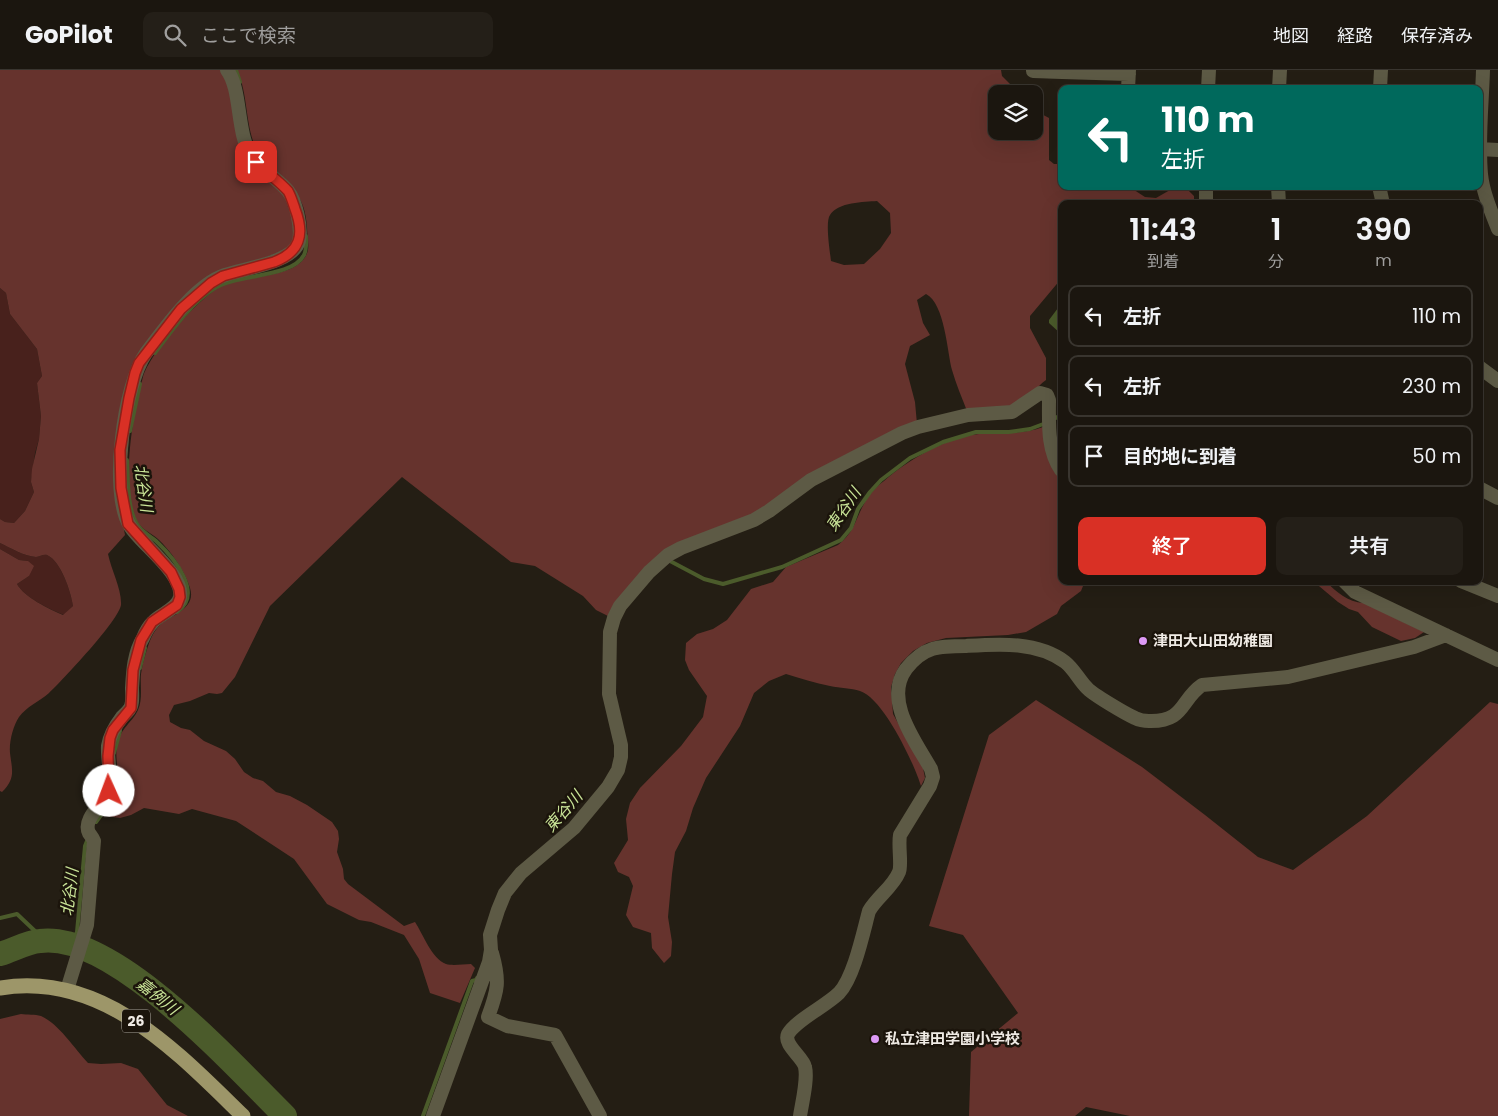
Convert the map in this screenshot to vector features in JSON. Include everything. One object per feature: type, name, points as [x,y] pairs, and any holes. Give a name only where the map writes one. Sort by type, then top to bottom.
[{"type":"main road","name":"26","points":[[0,988],[37,986],[68,990],[100,1001],[141,1024],[167,1044],[243,1116]]},
{"type":"street","points":[[68,990],[85,934],[94,841],[88,833],[88,825],[96,808],[109,791],[108,756],[110,738],[113,730],[131,708],[133,670],[141,640],[152,622],[177,605],[180,597],[179,589],[171,572],[128,524],[121,488],[120,450],[135,373],[139,363],[168,324],[190,300],[211,283],[223,276],[282,258],[295,249],[299,242],[298,216],[288,192],[267,174],[250,153],[243,134],[232,80],[227,70]]},
{"type":"street","points":[[1208,85],[1209,70]]},
{"type":"street","points":[[1279,85],[1280,70]]},
{"type":"street","points":[[1380,85],[1381,70]]},
{"type":"street","points":[[1482,85],[1483,70]]},
{"type":"street","points":[[1032,71],[1129,72],[1128,85]]},
{"type":"street","points":[[1483,149],[1498,150]]},
{"type":"street","points":[[1483,184],[1498,229]]},
{"type":"street","points":[[1483,370],[1498,381]]},
{"type":"street","points":[[600,1116],[555,1035],[507,1026],[488,1017],[498,983],[490,935],[505,893],[521,873],[574,828],[608,787],[618,770],[621,757],[620,745],[609,694],[610,632],[620,606],[648,572],[668,555],[681,548],[754,520],[811,480],[918,427],[968,415],[1012,412],[1040,393],[1047,394],[1049,400],[1049,433],[1058,466]]},
{"type":"street","points":[[1483,490],[1498,498]]},
{"type":"street","points":[[1348,585],[1355,592],[1498,660]]},
{"type":"street","points":[[1471,585],[1498,596]]},
{"type":"street","points":[[800,1116],[806,1073],[805,1065],[791,1047],[788,1035],[795,1026],[839,993],[848,982],[869,911],[874,902],[900,871],[900,836],[930,786],[933,776],[931,769],[901,716],[899,705],[898,692],[900,680],[904,671],[915,658],[926,650],[938,646],[1009,644],[1042,650],[1064,662],[1079,676],[1087,688],[1136,718],[1148,721],[1165,720],[1178,714],[1192,694],[1202,685],[1288,677],[1414,647],[1446,635]]},
{"type":"street","points":[[433,1116],[489,962],[491,950]]},
{"type":"shaded area","points":[[0,70],[224,70],[241,136],[285,192],[296,217],[293,247],[221,274],[135,365],[122,519],[125,535],[108,554],[120,593],[121,605],[111,623],[77,664],[49,693],[25,710],[19,717],[13,729],[10,744],[12,774],[2,792],[0,791],[0,549],[19,560],[28,561],[34,566],[29,576],[17,584],[31,598],[63,615],[73,606],[61,570],[52,558],[47,555],[36,557],[26,555],[0,543],[0,519],[5,522],[14,523],[25,511],[34,492],[31,482],[32,469],[39,439],[41,416],[37,383],[42,376],[37,349],[10,314],[6,293],[0,288]]},
{"type":"shaded area","points":[[237,70],[1001,70],[1002,76],[1011,85],[988,85],[988,140],[1043,140],[1043,115],[1049,118],[1049,160],[1054,164],[1058,164],[1058,190],[1134,190],[1145,197],[1156,198],[1170,190],[1188,190],[1194,196],[1194,200],[1058,200],[1058,283],[1030,316],[1030,328],[1046,358],[1046,380],[1025,399],[1011,408],[967,411],[952,370],[944,329],[937,307],[926,294],[917,300],[923,323],[930,335],[910,346],[905,364],[915,402],[917,424],[766,511],[695,539],[608,616],[596,610],[583,596],[535,566],[511,562],[402,477],[270,606],[235,677],[222,693],[209,693],[174,705],[169,715],[170,722],[190,730],[204,741],[226,751],[235,759],[244,772],[253,778],[263,781],[276,792],[290,796],[307,805],[332,822],[338,831],[337,852],[343,869],[344,879],[348,884],[404,926],[415,922],[432,952],[441,961],[449,965],[471,964],[475,968],[460,1003],[430,993],[419,959],[404,935],[371,922],[359,920],[327,904],[294,859],[236,821],[192,809],[179,814],[144,808],[120,818],[106,816],[105,813],[118,795],[117,745],[121,734],[140,706],[141,674],[150,641],[158,627],[186,607],[190,602],[191,596],[188,581],[177,561],[158,539],[139,524],[132,507],[129,490],[130,450],[135,410],[143,377],[165,340],[189,313],[213,291],[232,282],[271,275],[295,267],[303,260],[308,250],[306,216],[300,198],[260,155],[256,149],[241,79]],"holes":[[[877,201],[890,213],[891,233],[880,249],[864,264],[844,265],[831,261],[828,237],[830,215],[839,207],[845,205]]]},
{"type":"shaded area","points":[[0,288],[6,293],[10,314],[37,349],[42,376],[37,383],[41,416],[31,482],[34,492],[25,511],[14,523],[5,522],[0,519]]},
{"type":"shaded area","points":[[1058,308],[1058,331],[1049,323],[1049,320]]},
{"type":"shaded area","points":[[1043,427],[1058,474],[1058,585],[1083,585],[1081,591],[1061,606],[1057,614],[1026,632],[1008,635],[946,638],[927,643],[913,651],[901,663],[891,687],[893,714],[923,768],[925,778],[921,786],[912,762],[888,718],[869,696],[853,689],[824,685],[786,674],[769,681],[754,693],[740,726],[706,778],[693,808],[686,831],[675,852],[668,917],[672,942],[671,956],[664,963],[652,948],[651,933],[633,927],[626,915],[633,886],[629,877],[618,872],[614,863],[628,840],[626,819],[630,803],[640,788],[681,746],[703,717],[707,696],[689,670],[685,660],[686,643],[697,634],[713,629],[727,620],[751,589],[773,582],[786,567],[838,545],[848,536],[872,491],[904,465],[928,451],[966,436],[1035,430]]},
{"type":"shaded area","points":[[0,543],[26,555],[36,557],[47,555],[52,558],[61,570],[73,606],[64,615],[44,606],[20,589],[17,584],[29,576],[28,561],[19,560],[0,549]]},
{"type":"shaded area","points":[[1318,585],[1329,585],[1338,593],[1352,601],[1364,603],[1424,632],[1415,638],[1401,641],[1372,627],[1358,612],[1338,602]]},
{"type":"shaded area","points":[[1036,700],[1142,767],[1258,857],[1293,870],[1367,816],[1490,702],[1498,704],[1498,1116],[1130,1116],[1086,1107],[1075,1116],[969,1116],[971,1052],[1018,1013],[963,935],[929,926],[989,735]]},
{"type":"shaded area","points":[[21,1014],[39,1015],[48,1020],[60,1030],[88,1063],[121,1063],[138,1069],[167,1105],[188,1116],[0,1116],[0,1019]]},
{"type":"waterway","name":"北谷川","points":[[236,70],[240,82]]},
{"type":"waterway","name":"北谷川","points":[[155,353],[190,309],[215,288],[237,280],[276,272],[298,262],[305,253],[306,236]]},
{"type":"waterway","name":"北谷川","points":[[130,431],[140,384]]},
{"type":"waterway","name":"東谷川","points":[[1052,420],[1058,417]]},
{"type":"waterway","name":"東谷川","points":[[670,561],[704,579],[723,584],[782,567],[841,540],[851,528],[858,509],[870,492],[881,480],[910,458],[943,442],[976,432],[1009,432],[1030,429],[1046,423]]},
{"type":"waterway","name":"北谷川","points":[[127,460],[131,510],[137,524],[171,557],[178,566],[187,586],[188,596],[185,604],[177,612]]},
{"type":"waterway","name":"北谷川","points":[[140,668],[145,648]]},
{"type":"waterway","name":"北谷川","points":[[114,753],[120,731]]},
{"type":"waterway","name":"北谷川","points":[[96,822],[116,795],[116,783]]},
{"type":"waterway","name":"北谷川","points":[[72,944],[77,932],[87,841]]},
{"type":"waterway","points":[[0,918],[17,914],[36,932],[40,941]]},
{"type":"waterway","name":"嘉例川","points":[[0,954],[25,944],[40,941],[70,944],[102,957],[137,979],[172,1006],[205,1036],[285,1116]]},
{"type":"waterway","name":"東谷川","points":[[423,1116],[472,981],[477,978]]},
{"type":"place","name":"津田大山田幼稚園","points":[[1143,641]]},
{"type":"place","name":"私立津田学園小学校","points":[[875,1039]]},
{"type":"route","points":[[109,791],[108,746],[117,723],[131,708],[133,670],[137,650],[152,622],[177,605],[180,597],[179,589],[171,572],[128,524],[121,488],[120,450],[129,398],[139,363],[162,331],[190,300],[223,276],[282,258],[295,249],[299,242],[298,216],[290,194],[256,162]]}]
